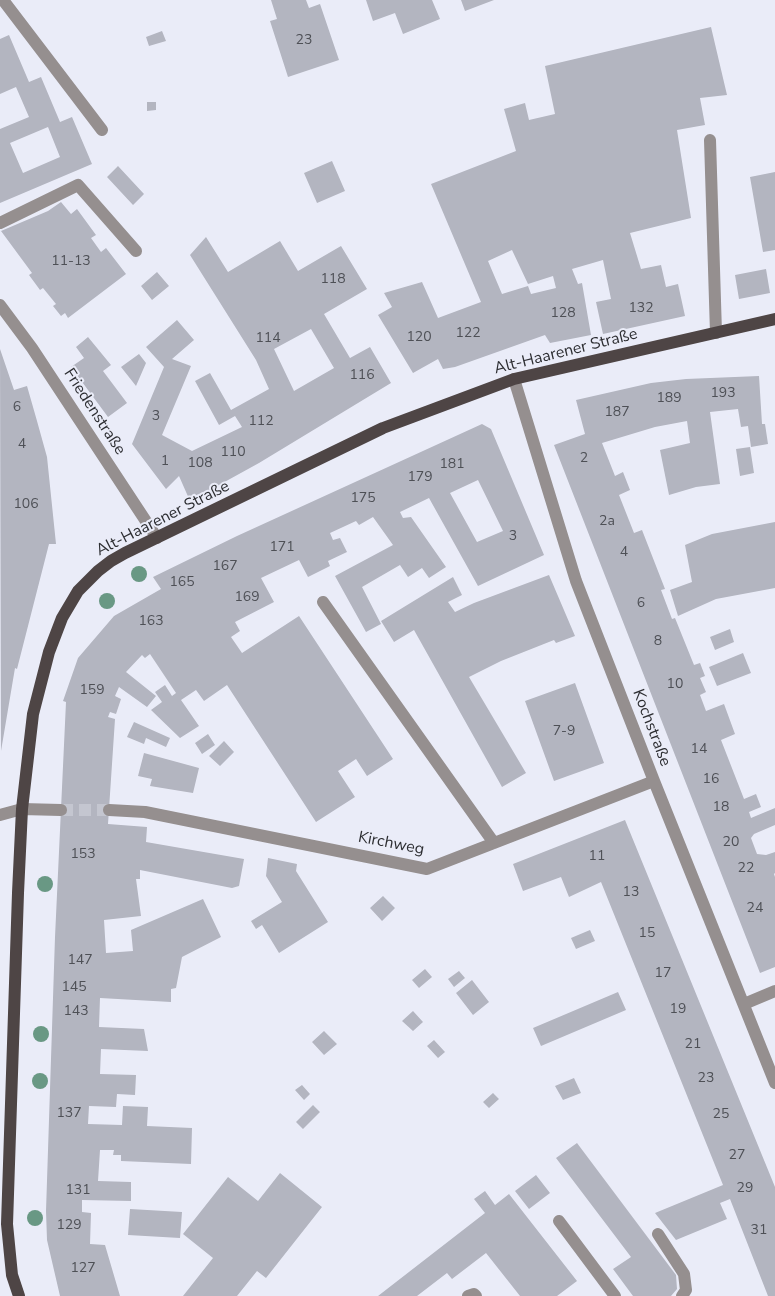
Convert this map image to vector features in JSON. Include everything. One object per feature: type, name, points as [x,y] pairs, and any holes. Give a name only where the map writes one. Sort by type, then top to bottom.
[{"type":"main road","name":"Alt-Haarener Straße","points":[[19,1296],[12,1275],[7,1224],[22,809],[33,714],[49,652],[62,618],[78,591],[111,561],[383,428],[514,379],[775,319]]},
{"type":"street","points":[[4,0],[102,130]]},
{"type":"street","points":[[710,140],[716,333]]},
{"type":"street","points":[[0,223],[78,185],[136,251]]},
{"type":"street","name":"Friedenstraße","points":[[0,305],[32,348],[157,538]]},
{"type":"street","name":"Kochstraße","points":[[514,379],[576,581],[775,1083]]},
{"type":"street","points":[[323,602],[494,843]]},
{"type":"street","name":"Kirchweg","points":[[109,810],[145,812],[427,868],[654,781]]},
{"type":"street","points":[[0,815],[22,809],[61,810]]},
{"type":"street","points":[[744,1004],[775,991]]},
{"type":"street","points":[[559,1221],[615,1296]]},
{"type":"street","points":[[658,1234],[684,1274],[686,1290],[682,1296]]},
{"type":"street","points":[[468,1296],[474,1294],[476,1296]]},
{"type":"building","points":[[271,0],[306,0],[309,8],[320,4],[339,60],[288,77],[270,21],[277,19]]},
{"type":"building","points":[[366,0],[432,0],[440,19],[403,34],[395,13],[373,21]]},
{"type":"building","points":[[461,0],[494,0],[465,11]]},
{"type":"building","points":[[711,27],[727,95],[700,98],[705,125],[677,130],[691,218],[630,233],[641,269],[661,265],[666,287],[678,284],[685,316],[603,334],[596,302],[611,299],[603,260],[572,269],[578,284],[582,283],[591,335],[550,343],[545,335],[455,367],[443,369],[438,359],[413,373],[378,315],[392,307],[384,293],[422,282],[438,318],[481,302],[431,184],[516,151],[504,109],[525,103],[529,120],[555,114],[545,66]],"holes":[[[512,250],[528,284],[553,276],[556,288],[531,294],[528,286],[502,294],[488,261]]]},
{"type":"building","points":[[162,31],[166,41],[149,46],[146,37]]},
{"type":"building","points":[[9,35],[29,82],[41,77],[60,122],[72,117],[92,164],[0,203],[0,129],[29,117],[16,87],[0,94],[0,39]],"holes":[[[48,127],[60,157],[23,173],[10,143]]]},
{"type":"building","points":[[147,102],[156,102],[156,110],[147,111]]},
{"type":"building","points":[[332,161],[345,191],[317,203],[304,173]]},
{"type":"building","points":[[118,166],[144,194],[133,205],[107,177]]},
{"type":"building","points":[[775,172],[775,250],[763,252],[750,177]]},
{"type":"building","points":[[61,202],[71,214],[77,209],[96,235],[91,238],[101,252],[106,248],[126,274],[68,318],[65,313],[61,316],[53,306],[56,304],[43,288],[40,290],[29,275],[32,273],[1,231],[48,211]]},
{"type":"building","points":[[206,237],[228,272],[280,241],[298,271],[341,246],[367,289],[324,314],[350,358],[370,347],[391,383],[259,463],[190,501],[179,476],[166,489],[132,444],[164,367],[146,347],[177,320],[194,340],[172,359],[191,366],[162,435],[192,451],[242,427],[235,416],[219,425],[195,381],[210,373],[231,410],[269,389],[256,360],[190,255]],"holes":[[[311,329],[334,368],[294,391],[274,349]]]},
{"type":"building","points":[[766,269],[770,293],[739,299],[735,275]]},
{"type":"building","points":[[157,272],[169,286],[152,300],[141,286]]},
{"type":"building","points":[[88,337],[111,365],[103,371],[127,403],[108,417],[71,367],[84,358],[76,347]]},
{"type":"building","points":[[0,349],[14,390],[27,386],[47,457],[56,544],[49,544],[17,669],[15,668],[1,751]]},
{"type":"building","points":[[139,354],[146,363],[136,386],[121,367]]},
{"type":"building","points":[[759,376],[762,424],[765,424],[768,444],[751,447],[748,426],[741,427],[738,409],[710,412],[720,484],[696,487],[669,495],[660,450],[690,443],[687,421],[655,427],[602,443],[615,476],[623,472],[630,490],[619,495],[634,533],[642,530],[665,589],[661,590],[672,619],[675,618],[694,665],[700,663],[705,676],[700,678],[706,692],[700,695],[706,711],[724,704],[735,734],[721,740],[744,799],[756,794],[761,807],[749,812],[751,818],[775,808],[775,825],[754,834],[751,838],[757,854],[766,855],[775,852],[775,967],[760,973],[554,445],[585,434],[576,400],[651,383],[686,379]]},
{"type":"building","points":[[482,424],[491,429],[544,555],[478,586],[429,498],[400,512],[403,518],[411,517],[446,567],[429,578],[422,568],[408,577],[400,565],[362,587],[381,624],[366,632],[335,576],[393,545],[373,517],[359,525],[356,521],[330,533],[333,540],[340,538],[347,552],[328,561],[330,566],[308,577],[299,560],[261,578],[274,602],[235,622],[240,631],[231,637],[242,653],[299,616],[393,759],[367,776],[356,759],[338,771],[355,797],[316,822],[227,685],[204,701],[196,690],[181,700],[199,726],[180,738],[151,710],[162,702],[155,692],[165,685],[172,696],[176,693],[150,654],[145,658],[142,655],[126,672],[156,696],[147,707],[119,687],[115,696],[121,699],[116,714],[110,712],[108,717],[115,719],[108,824],[147,827],[146,842],[244,859],[239,886],[232,888],[140,870],[140,879],[136,879],[141,916],[104,920],[106,953],[133,951],[131,930],[203,899],[221,937],[182,957],[176,988],[171,989],[171,1002],[100,998],[99,1027],[144,1029],[148,1051],[101,1049],[100,1074],[136,1075],[135,1095],[117,1094],[116,1107],[89,1106],[88,1124],[122,1125],[123,1106],[148,1107],[147,1126],[192,1128],[191,1164],[121,1161],[121,1155],[113,1155],[114,1150],[100,1150],[98,1181],[131,1182],[131,1201],[82,1200],[82,1212],[91,1213],[90,1244],[105,1245],[120,1296],[60,1296],[47,1240],[46,1211],[55,937],[66,702],[63,701],[78,658],[114,616],[161,589],[153,577],[237,536]],"holes":[[[478,480],[503,531],[477,542],[450,493]]]},
{"type":"building","points":[[750,447],[754,473],[740,476],[736,449]]},
{"type":"building","points":[[775,522],[775,588],[716,599],[678,616],[670,590],[692,582],[685,545],[712,534]]},
{"type":"building","points":[[549,575],[575,636],[556,643],[554,640],[501,661],[469,677],[526,773],[502,787],[414,630],[394,642],[381,621],[453,577],[462,595],[448,602],[455,612]]},
{"type":"building","points":[[730,629],[734,642],[715,650],[710,637]]},
{"type":"building","points":[[743,653],[751,673],[717,686],[709,667]]},
{"type":"building","points":[[575,683],[604,763],[554,781],[525,701]]},
{"type":"building","points":[[134,722],[170,738],[166,747],[146,738],[144,744],[127,737]]},
{"type":"building","points":[[208,734],[215,745],[202,754],[195,743]]},
{"type":"building","points":[[224,741],[234,752],[220,766],[209,756]]},
{"type":"building","points":[[144,753],[199,768],[193,793],[150,786],[152,779],[138,776]]},
{"type":"building","points":[[625,820],[775,1187],[775,1296],[768,1296],[730,1199],[720,1203],[727,1219],[676,1240],[655,1213],[723,1185],[601,882],[569,897],[561,877],[523,891],[513,864]]},
{"type":"building","points":[[268,858],[297,864],[296,871],[328,922],[279,953],[262,925],[256,929],[251,921],[282,902],[266,876]]},
{"type":"building","points":[[383,896],[395,908],[382,921],[370,908]]},
{"type":"building","points":[[590,930],[595,941],[576,949],[571,938]]},
{"type":"building","points":[[425,969],[432,977],[419,988],[412,980]]},
{"type":"building","points":[[459,971],[465,978],[454,987],[448,979]]},
{"type":"building","points":[[472,980],[489,1002],[473,1015],[456,993]]},
{"type":"building","points":[[618,992],[626,1010],[541,1046],[533,1028]]},
{"type":"building","points":[[413,1011],[423,1022],[413,1031],[402,1021]]},
{"type":"building","points":[[324,1031],[337,1044],[324,1055],[312,1042]]},
{"type":"building","points":[[434,1040],[445,1052],[438,1058],[427,1046]]},
{"type":"building","points":[[574,1078],[581,1093],[563,1100],[555,1086]]},
{"type":"building","points":[[302,1085],[310,1094],[304,1100],[295,1090]]},
{"type":"building","points":[[493,1093],[499,1099],[489,1108],[483,1102]]},
{"type":"building","points":[[313,1105],[320,1112],[303,1129],[296,1122]]},
{"type":"building","points":[[577,1143],[676,1275],[677,1289],[671,1296],[633,1296],[613,1269],[631,1257],[556,1158]]},
{"type":"building","points":[[280,1173],[322,1207],[266,1278],[257,1271],[237,1296],[183,1296],[213,1258],[183,1234],[228,1177],[258,1201]]},
{"type":"building","points":[[536,1175],[550,1193],[529,1209],[515,1191]]},
{"type":"building","points":[[485,1191],[495,1205],[509,1194],[577,1281],[557,1296],[520,1296],[486,1253],[452,1279],[447,1273],[417,1296],[378,1296],[485,1213],[474,1199]]},
{"type":"building","points":[[130,1209],[182,1212],[180,1238],[128,1235]]},
{"type":"tunnel","points":[[61,810],[109,810]]}]
